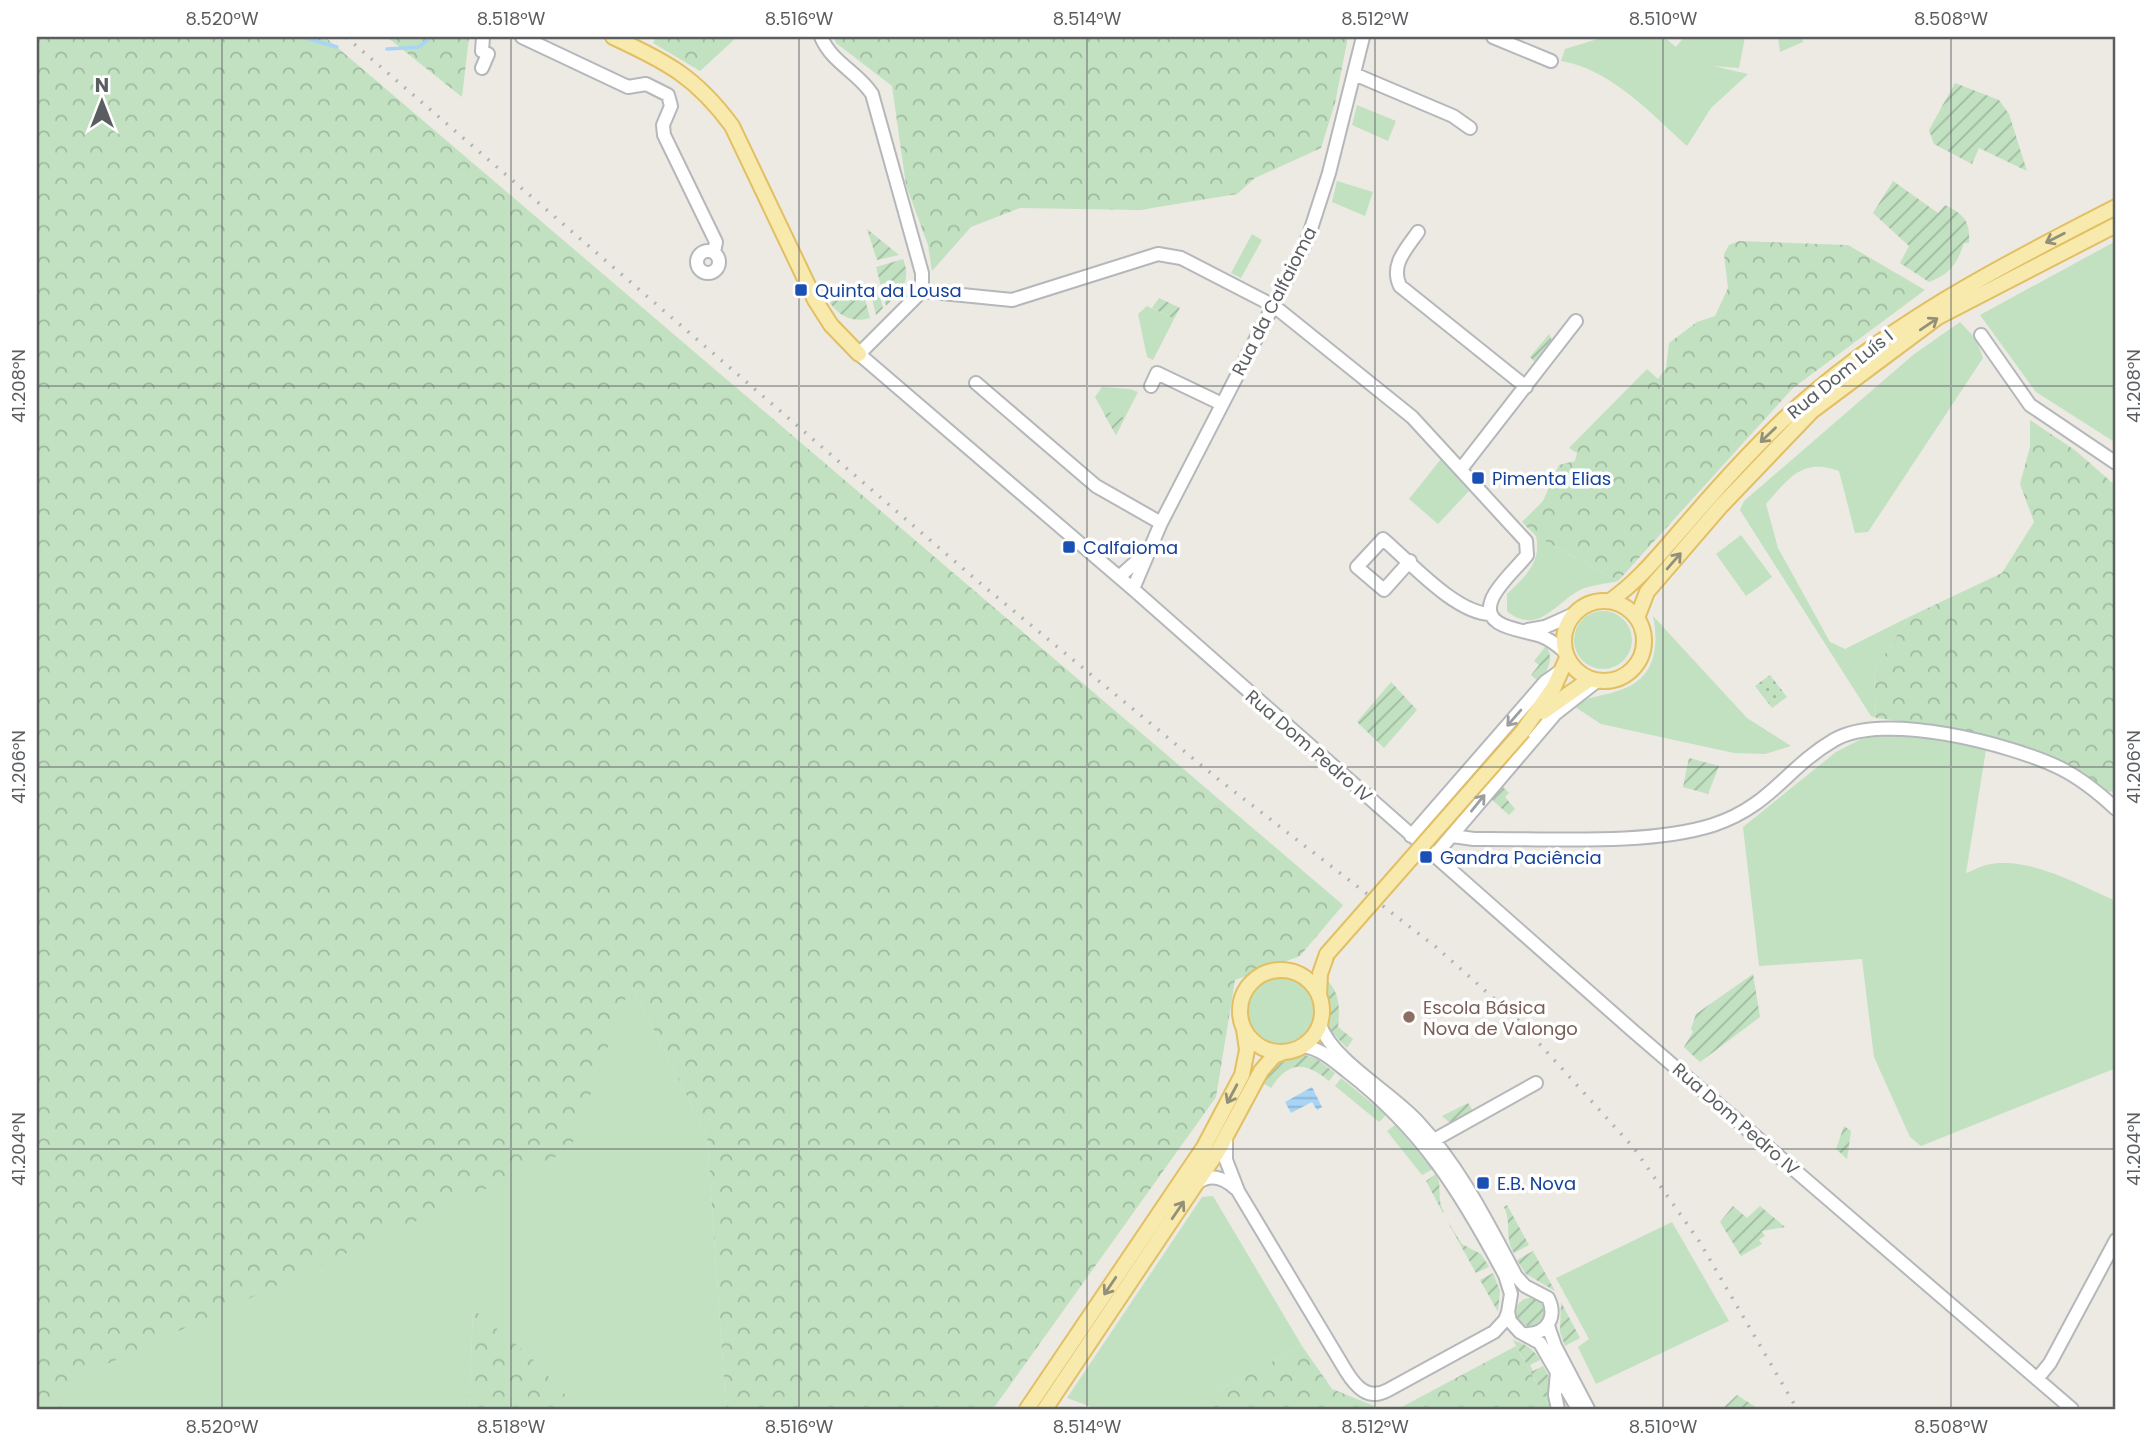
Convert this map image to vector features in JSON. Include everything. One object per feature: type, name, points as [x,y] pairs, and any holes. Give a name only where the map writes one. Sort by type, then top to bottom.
[{"type":"main road","name":"Rua Dom Pedro IV","points":[[613,37],[682,71],[719,108],[732,126],[814,300],[831,325],[859,354]]},
{"type":"main road","name":"Rua Dom Luís I","points":[[1574,614],[1594,602],[1610,601],[1636,582],[1744,458],[1833,375],[1890,333],[1953,292],[2116,207]]},
{"type":"main road","name":"Rua Dom Luís I","points":[[1637,618],[1647,592],[1721,506],[1787,436],[1829,398],[1948,312],[2116,225]]},
{"type":"main road","points":[[1045,1409],[1196,1184],[1209,1173],[1261,1071],[1274,1056],[1302,1046],[1320,1026],[1320,974],[1328,954],[1533,719],[1567,692],[1594,680],[1620,678],[1638,663],[1644,640],[1637,618],[1625,607],[1610,601]]},
{"type":"main road","points":[[1533,719],[1564,660],[1563,635],[1574,614]]},
{"type":"main road","points":[[1564,660],[1576,671],[1594,680]]},
{"type":"main road","points":[[1027,1409],[1198,1154],[1242,1075],[1247,1050],[1240,1016],[1246,990],[1267,973],[1291,972],[1328,954]]},
{"type":"main road","points":[[1291,972],[1306,978],[1319,996]]},
{"type":"main road","points":[[1244,1029],[1263,1048],[1284,1052]]},
{"type":"street","points":[[482,37],[482,51],[488,54],[482,68]]},
{"type":"street","points":[[522,37],[628,86],[646,84],[668,95],[671,106],[663,125],[664,135],[716,242],[714,252]]},
{"type":"street","points":[[821,37],[831,55],[866,84],[872,94],[922,272],[922,291],[859,354]]},
{"type":"street","name":"Rua da Calfaioma","points":[[1133,589],[1139,580],[1147,551],[1275,306],[1316,217],[1363,37]]},
{"type":"street","points":[[1493,37],[1551,61]]},
{"type":"street","points":[[1354,74],[1453,116],[1470,128]]},
{"type":"street","points":[[1418,232],[1399,259],[1395,276],[1400,286],[1526,387]]},
{"type":"street","points":[[922,291],[1012,300],[1158,254],[1181,258],[1275,306],[1412,417],[1526,541],[1527,555],[1492,599],[1491,614],[1495,621],[1507,628],[1544,637],[1564,660],[1411,836]]},
{"type":"street","points":[[1461,470],[1576,321]]},
{"type":"street","points":[[1981,335],[2029,405],[2116,463]]},
{"type":"street","name":"Rua Dom Pedro IV","points":[[859,354],[1133,589],[1632,1030],[2072,1409]]},
{"type":"street","points":[[1152,386],[1157,373],[1222,404]]},
{"type":"street","points":[[976,383],[1096,486],[1161,523]]},
{"type":"street","name":"Rua da Calfaioma","points":[[1119,578],[1147,551]]},
{"type":"street","points":[[1410,561],[1465,609],[1477,614],[1491,614]]},
{"type":"street","points":[[1525,631],[1545,627],[1574,614]]},
{"type":"street","points":[[1435,855],[1555,714],[1594,680]]},
{"type":"street","points":[[1452,836],[1475,839],[1661,836],[1694,831],[1739,816],[1765,800],[1800,766],[1834,740],[1872,727],[1958,735],[2061,768],[2111,799],[2116,809]]},
{"type":"street","points":[[1320,1026],[1330,1044],[1399,1102],[1434,1140],[1460,1175],[1516,1276],[1525,1286],[1542,1293],[1551,1304],[1551,1319],[1542,1331],[1494,1332]]},
{"type":"street","points":[[1302,1046],[1320,1050],[1387,1103],[1420,1137],[1471,1213],[1505,1275],[1510,1321],[1540,1343],[1578,1409]]},
{"type":"street","points":[[1434,1140],[1536,1083]]},
{"type":"street","points":[[1226,1138],[1227,1160],[1238,1191],[1355,1386],[1375,1395],[1391,1388],[1494,1332],[1505,1320],[1509,1306],[1521,1292],[1535,1290]]},
{"type":"street","points":[[1198,1154],[1209,1173],[1238,1191]]},
{"type":"street","points":[[2037,1379],[2050,1363],[2116,1240]]},
{"type":"street","points":[[1548,1326],[1555,1346],[1588,1409]]},
{"type":"street","points":[[1557,1371],[1555,1395],[1558,1409]]},
{"type":"green space","points":[[37,37],[325,37],[1343,905],[1300,956],[1235,980],[1216,1097],[993,1409],[726,1409],[707,1136],[631,984],[570,1150],[66,1383],[60,1409],[37,1409]]},
{"type":"green space","points":[[387,37],[469,37],[462,97]]},
{"type":"green space","points":[[656,37],[737,37],[700,71],[653,43]]},
{"type":"green space","points":[[834,37],[1348,37],[1335,103],[1321,148],[1255,178],[1237,194],[1140,210],[1020,208],[971,227],[932,271],[928,245],[906,185],[892,86],[836,43]]},
{"type":"green space","points":[[1604,37],[1664,37],[1676,47],[1684,37],[1745,37],[1739,68],[1713,66],[1748,74],[1711,108],[1687,146],[1645,107],[1613,83],[1579,65],[1561,61],[1565,49]]},
{"type":"green space","points":[[1778,37],[1802,37],[1803,42],[1780,52]]},
{"type":"green space","points":[[1955,83],[1999,100],[2009,114],[2027,171],[1979,148],[1972,164],[1934,144],[1929,130]]},
{"type":"green space","points":[[1357,105],[1396,121],[1388,141],[1352,125]]},
{"type":"green space","points":[[1337,181],[1373,192],[1365,216],[1332,202]]},
{"type":"green space","points":[[1893,181],[1938,213],[1945,205],[1952,209],[1962,216],[1967,224],[1969,243],[1964,243],[1959,257],[1947,272],[1929,282],[1900,263],[1909,246],[1873,213]]},
{"type":"green space","points":[[867,229],[899,255],[877,260]]},
{"type":"green space","points":[[1252,234],[1262,240],[1241,278],[1231,273]]},
{"type":"green space","points":[[1739,241],[1848,245],[1925,290],[1793,388],[1618,581],[1536,536],[1522,522],[1543,501],[1559,465],[1575,461],[1577,453],[1569,448],[1647,369],[1658,379],[1666,368],[1669,343],[1697,322],[1715,316],[1728,288],[1724,254],[1729,245]]},
{"type":"green space","points":[[2116,241],[2116,443],[2036,392],[1980,315]]},
{"type":"green space","points":[[903,259],[906,280],[886,306],[876,267]]},
{"type":"green space","points":[[877,285],[883,308],[876,315],[869,286]]},
{"type":"green space","points":[[862,288],[870,318],[863,320],[844,316],[826,296]]},
{"type":"green space","points":[[1159,298],[1180,308],[1174,319],[1152,308]]},
{"type":"green space","points":[[1147,306],[1174,319],[1153,360],[1147,357],[1138,314]]},
{"type":"green space","points":[[1960,322],[1976,339],[1983,358],[1868,532],[1855,533],[1839,471],[1826,467],[1805,469],[1797,473],[1781,486],[1766,504],[1778,548],[1830,642],[1845,649],[1909,617],[1874,671],[1876,718],[1871,716],[1740,510],[1744,501],[1913,355]]},
{"type":"green space","points":[[1549,334],[1552,340],[1535,362],[1530,357]]},
{"type":"green space","points":[[1102,387],[1138,392],[1116,435],[1095,397]]},
{"type":"green space","points":[[1117,411],[1124,419],[1116,435],[1104,414]]},
{"type":"green space","points":[[2030,420],[2076,451],[2116,486],[2116,791],[2105,792],[2063,763],[1954,728],[1876,718],[1874,671],[1909,617],[2002,573],[2034,522],[2020,484],[2030,447]]},
{"type":"green space","points":[[1441,459],[1469,491],[1438,524],[1409,499]]},
{"type":"green space","points":[[1741,535],[1772,577],[1746,596],[1716,554]]},
{"type":"green space","points":[[1536,536],[1618,581],[1580,590],[1538,619],[1518,618],[1507,611],[1507,594],[1526,575],[1534,561],[1537,554]]},
{"type":"green space","points":[[1597,611],[1609,611],[1624,619],[1632,634],[1632,646],[1624,661],[1609,669],[1597,669],[1582,661],[1574,646],[1574,634],[1582,619]]},
{"type":"green space","points":[[1653,616],[1747,718],[1791,746],[1765,754],[1734,753],[1601,724],[1572,705],[1623,689],[1642,677],[1649,668],[1655,649]]},
{"type":"green space","points":[[1546,646],[1550,660],[1539,682],[1531,675],[1539,665],[1534,661]]},
{"type":"green space","points":[[1770,675],[1787,697],[1772,708],[1755,686]]},
{"type":"green space","points":[[1391,682],[1417,710],[1384,748],[1357,722]]},
{"type":"green space","points":[[1908,733],[1948,739],[1986,750],[1966,873],[1986,865],[2019,864],[2053,873],[2116,901],[2116,1068],[1921,1146],[1910,1137],[1874,1057],[1862,959],[1759,966],[1743,827],[1836,752],[1871,734]]},
{"type":"green space","points":[[1689,758],[1719,766],[1708,794],[1683,787]]},
{"type":"green space","points":[[1501,785],[1509,793],[1505,797],[1515,809],[1509,815],[1490,798]]},
{"type":"green space","points":[[1753,974],[1760,1017],[1700,1062],[1684,1047],[1693,1032],[1691,1029],[1696,1014]]},
{"type":"green space","points":[[1287,978],[1308,993],[1314,1005],[1312,1025],[1304,1036],[1287,1046],[1273,1046],[1256,1036],[1248,1025],[1246,1005],[1256,988],[1267,980]]},
{"type":"green space","points":[[1325,979],[1336,995],[1339,1007],[1338,1027],[1353,1039],[1347,1048],[1329,1029]]},
{"type":"green space","points":[[631,984],[707,1136],[726,1409],[578,1409],[529,1355],[473,1310],[469,1409],[60,1409],[65,1383]]},
{"type":"green space","points":[[1305,1055],[1317,1059],[1335,1073],[1329,1081],[1312,1070],[1297,1067],[1284,1073],[1271,1088],[1261,1082],[1277,1064]]},
{"type":"green space","points":[[1341,1078],[1386,1115],[1379,1122],[1335,1086]]},
{"type":"green space","points":[[1468,1103],[1473,1111],[1450,1123],[1442,1116]]},
{"type":"green space","points":[[1395,1125],[1433,1169],[1422,1175],[1387,1131]]},
{"type":"green space","points":[[1844,1126],[1851,1131],[1847,1159],[1836,1149]]},
{"type":"green space","points":[[1436,1174],[1439,1184],[1443,1213],[1426,1181]]},
{"type":"green space","points":[[1213,1196],[1302,1346],[1212,1393],[1194,1409],[1097,1409],[1067,1398],[1202,1197]]},
{"type":"green space","points":[[1507,1205],[1529,1245],[1514,1253],[1509,1241],[1508,1219],[1504,1207]]},
{"type":"green space","points":[[1733,1206],[1747,1218],[1760,1206],[1785,1227],[1762,1231],[1765,1236],[1759,1240],[1762,1244],[1741,1256],[1720,1222]]},
{"type":"green space","points":[[1446,1219],[1462,1244],[1481,1254],[1489,1267],[1476,1273]]},
{"type":"green space","points":[[1672,1222],[1729,1321],[1596,1384],[1578,1347],[1589,1339],[1556,1278]]},
{"type":"green space","points":[[1533,1251],[1555,1291],[1526,1274],[1517,1260]]},
{"type":"green space","points":[[1493,1273],[1500,1291],[1498,1312],[1480,1280]]},
{"type":"green space","points":[[1530,1298],[1540,1302],[1544,1312],[1540,1322],[1530,1326],[1520,1322],[1516,1312],[1520,1302]]},
{"type":"green space","points":[[1561,1302],[1580,1338],[1565,1346],[1560,1332]]},
{"type":"green space","points":[[473,1309],[529,1355],[578,1409],[469,1409]]},
{"type":"green space","points":[[1513,1340],[1535,1352],[1540,1360],[1530,1365],[1533,1371],[1543,1366],[1552,1383],[1555,1409],[1551,1409]]},
{"type":"green space","points":[[1302,1346],[1332,1389],[1382,1409],[1194,1409],[1212,1393]]},
{"type":"green space","points":[[1516,1346],[1551,1409],[1398,1409]]},
{"type":"green space","points":[[1737,1395],[1759,1409],[1722,1409]]},
{"type":"water","points":[[1312,1087],[1322,1107],[1317,1110],[1312,1102],[1291,1113],[1285,1102]]},
{"type":"waterway","points":[[302,37],[337,47]]},
{"type":"waterway","points":[[387,49],[419,47],[431,37]]},
{"type":"railway","points":[[346,37],[981,584],[1218,779],[1436,947],[1517,1019],[1633,1147],[1699,1241],[1797,1409]]},
{"type":"place","name":"Quinta da Lousa","points":[[801,290]]},
{"type":"place","name":"Pimenta Elias","points":[[1478,478]]},
{"type":"place","name":"Calfaioma","points":[[1069,547]]},
{"type":"place","name":"Gandra Paciência","points":[[1426,857]]},
{"type":"place","name":"Escola Básica Nova de Valongo","points":[[1409,1017]]},
{"type":"place","name":"E.B. Nova","points":[[1483,1183]]}]
